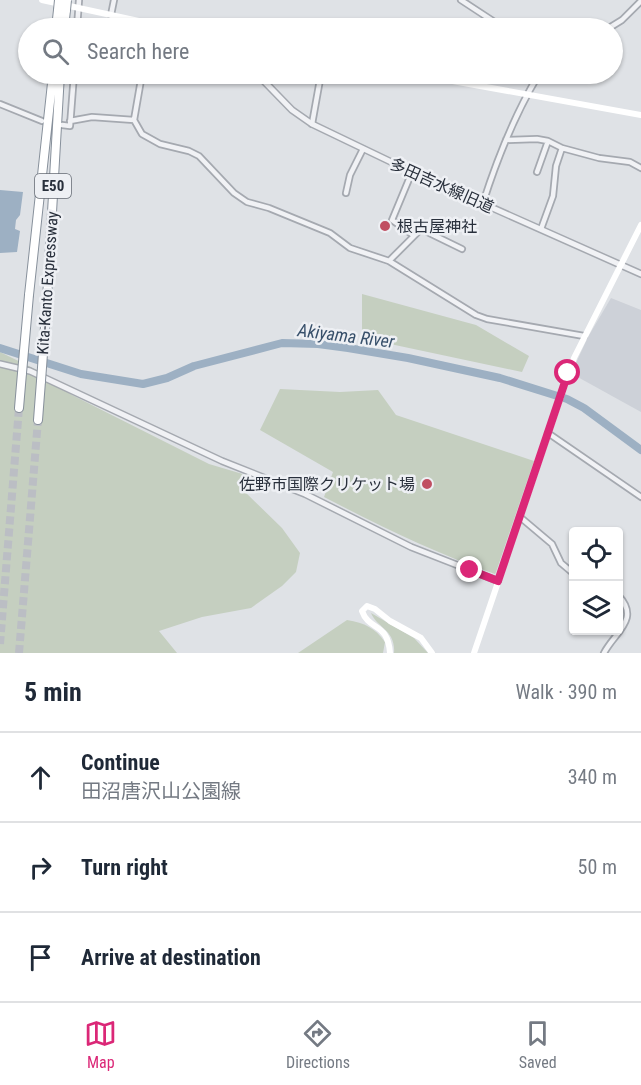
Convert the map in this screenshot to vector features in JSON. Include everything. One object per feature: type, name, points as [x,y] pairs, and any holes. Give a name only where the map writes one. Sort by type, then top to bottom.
[{"type":"highway","points":[[59,0],[63,18]]},
{"type":"highway","points":[[59,18],[67,0]]},
{"type":"highway","name":"Kita-Kanto Expressway","points":[[20,408],[29,295],[52,84]]},
{"type":"highway","name":"Kita-Kanto Expressway","points":[[38,420],[59,84]]},
{"type":"main road","points":[[42,0],[122,18]]},
{"type":"main road","points":[[470,84],[641,115]]},
{"type":"main road","points":[[474,653],[568,375],[584,336],[641,225]]},
{"type":"main road","points":[[390,653],[385,633],[364,616],[362,611],[367,606],[421,638],[432,653]]},
{"type":"street","points":[[78,18],[79,0]]},
{"type":"street","points":[[111,15],[114,0]]},
{"type":"street","points":[[461,0],[488,18]]},
{"type":"street","points":[[623,19],[641,1]]},
{"type":"street","points":[[62,125],[70,126],[73,84]]},
{"type":"street","points":[[140,84],[134,120],[142,134],[153,141],[199,156],[234,193],[247,202],[269,208],[330,233],[350,248],[390,261],[487,320],[584,336]]},
{"type":"street","name":"多田吉水線旧道","points":[[267,84],[292,110],[312,124],[412,172],[641,274]]},
{"type":"street","points":[[312,124],[319,84]]},
{"type":"street","points":[[483,203],[506,140],[532,84]]},
{"type":"street","points":[[0,104],[42,121]]},
{"type":"street","points":[[70,121],[92,117],[134,120]]},
{"type":"street","points":[[506,140],[548,141],[562,148],[609,160],[630,162],[641,168]]},
{"type":"street","points":[[537,172],[548,141]]},
{"type":"street","points":[[541,229],[553,196],[556,166],[562,148]]},
{"type":"street","points":[[346,193],[350,175],[363,149]]},
{"type":"street","points":[[412,172],[392,220],[413,235]]},
{"type":"street","points":[[390,261],[421,229],[462,249]]},
{"type":"street","points":[[0,364],[30,371],[222,461],[313,498],[411,547],[498,581]]},
{"type":"street","points":[[548,433],[641,497]]},
{"type":"street","points":[[520,517],[552,544],[561,563],[569,570]]},
{"type":"street","points":[[623,601],[628,607],[628,618],[623,625]]},
{"type":"street","points":[[604,653],[616,635]]},
{"type":"shaded area","points":[[611,298],[641,310],[641,412],[574,375],[573,370],[588,337]]},
{"type":"green space","points":[[362,294],[476,325],[529,356],[522,372],[362,338]]},
{"type":"green space","points":[[0,352],[37,370],[72,395],[209,464],[246,475],[242,489],[282,528],[300,553],[296,572],[282,586],[251,608],[202,617],[159,631],[177,653],[0,653]]},
{"type":"green space","name":"佐野市国際クリケット場","points":[[280,389],[340,392],[378,390],[396,415],[534,461],[495,574],[408,539],[324,497],[333,472],[260,430]]},
{"type":"green space","points":[[371,613],[414,638],[428,653],[394,653],[392,639]]},
{"type":"green space","points":[[347,620],[364,625],[377,633],[385,642],[383,653],[298,653]]},
{"type":"water","points":[[0,190],[23,192],[20,215],[16,220],[15,229],[20,231],[17,252],[0,253]]},
{"type":"waterway","name":"Akiyama River","points":[[0,348],[81,374],[143,384],[167,378],[194,366],[282,343],[348,348],[408,358],[500,378],[567,399],[584,408],[641,450]]},
{"type":"tunnel","points":[[0,644],[19,408]]},
{"type":"tunnel","points":[[19,653],[38,420]]},
{"type":"place","name":"根古屋神社","points":[[385,226]]},
{"type":"place","name":"佐野市国際クリケット場","points":[[427,484]]},
{"type":"route","points":[[470,570],[498,581],[568,373]]}]
